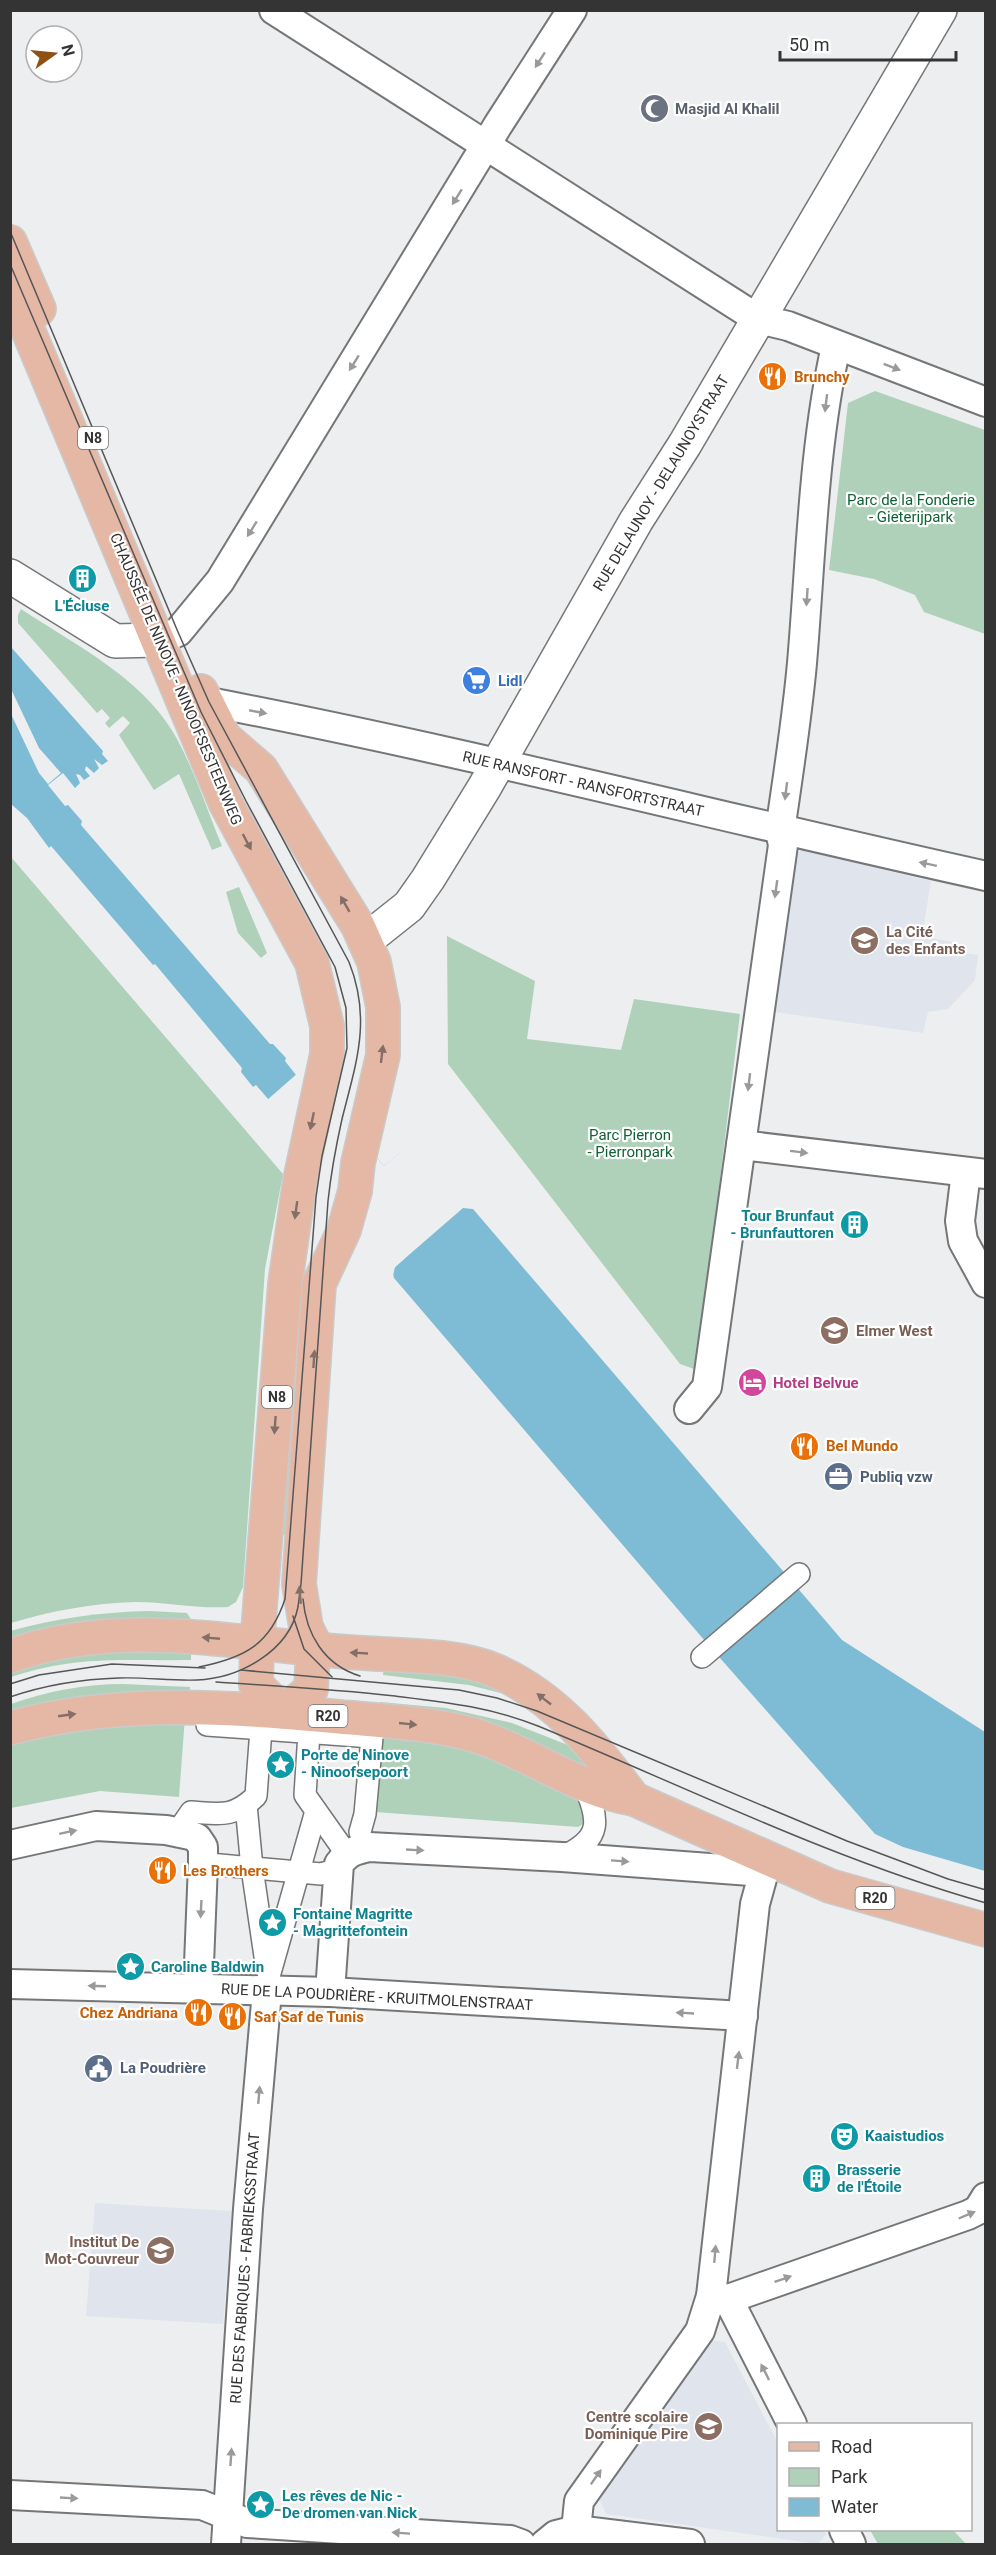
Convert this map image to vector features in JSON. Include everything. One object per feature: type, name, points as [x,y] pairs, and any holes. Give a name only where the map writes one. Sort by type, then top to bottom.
[{"type":"main road","name":"CHAUSSÉE DE NINOVE - NINOOFSESTEENWEG","points":[[10,242],[167,637]]},
{"type":"main road","name":"CHAUSSÉE DE NINOVE - NINOOFSESTEENWEG","points":[[10,287],[193,697],[226,804],[312,963],[327,1026],[327,1054],[305,1152],[285,1284],[258,1643],[256,1684],[284,1725],[310,1689],[312,1642],[299,1584],[319,1284],[344,1230],[355,1191],[363,1142],[383,1055],[381,988],[365,941],[324,868],[261,769],[224,737],[193,697]]},
{"type":"main road","name":"R20","points":[[10,1656],[70,1640],[120,1634],[196,1637],[258,1643],[312,1642],[440,1657],[494,1670],[530,1688],[563,1714],[597,1751],[633,1799]]},
{"type":"main road","name":"R20","points":[[10,1728],[50,1717],[116,1708],[197,1706],[284,1725],[422,1725],[471,1734],[506,1745],[613,1796],[633,1799],[766,1864],[830,1886],[986,1930]]},
{"type":"street","points":[[274,10],[758,319],[788,326],[986,402]]},
{"type":"street","points":[[10,576],[115,641],[167,637],[220,581],[486,146],[572,10]]},
{"type":"street","name":"RUE DELAUNOY - DELAUNOYSTRAAT","points":[[365,941],[409,906],[428,879],[497,764],[636,521],[685,444],[940,10]]},
{"type":"street","points":[[689,1409],[707,1387],[783,845],[780,831],[802,666],[816,488],[836,346]]},
{"type":"street","name":"RUE RANSFORT - RANSFORTSTRAAT","points":[[193,697],[985,876]]},
{"type":"street","points":[[741,1145],[976,1173],[960,1221],[963,1240],[986,1282]]},
{"type":"street","points":[[707,1652],[795,1577]]},
{"type":"street","points":[[203,1723],[284,1725],[372,1737],[365,1814],[357,1842],[339,1864],[330,1992]]},
{"type":"street","points":[[186,1830],[191,1812],[227,1815],[246,1805],[256,1796],[284,1725]]},
{"type":"street","points":[[284,1725],[305,1795],[316,1811],[357,1842],[369,1847],[766,1864],[755,1904],[719,2297],[700,2331],[579,2500],[576,2530]]},
{"type":"street","points":[[562,1857],[579,1849],[587,1842],[593,1831],[595,1810],[583,1782]]},
{"type":"street","points":[[246,1805],[252,1868],[268,1980],[316,1811]]},
{"type":"street","points":[[10,1845],[96,1827],[186,1830],[203,1847],[198,1989]]},
{"type":"street","points":[[209,1864],[321,1875],[332,1871]]},
{"type":"street","name":"RUE DE LA POUDRIÈRE - KRUITMOLENSTRAAT","points":[[10,1984],[330,1992],[743,2016]]},
{"type":"street","name":"RUE DES FABRIQUES - FABRIEKSSTRAAT","points":[[226,2544],[248,2209],[267,1991]]},
{"type":"street","points":[[719,2297],[968,2215],[978,2210],[986,2198]]},
{"type":"street","points":[[719,2297],[791,2423]]},
{"type":"street","points":[[10,2495],[202,2505],[247,2523],[510,2540],[521,2544]]},
{"type":"street","points":[[545,2544],[556,2535],[576,2530],[690,2544]]},
{"type":"shaded area","name":"La Cité des Enfants","points":[[802,850],[931,881],[922,936],[963,944],[963,953],[978,955],[975,980],[948,1009],[928,1012],[923,1033],[775,1012],[795,855]]},
{"type":"shaded area","name":"Institut De Mot-Couvreur","points":[[95,2203],[232,2211],[223,2324],[86,2316]]},
{"type":"shaded area","name":"Centre scolaire Dominique Pire","points":[[709,2340],[725,2342],[777,2441],[777,2531],[824,2531],[826,2534],[818,2544],[606,2514],[598,2495]]},
{"type":"green space","name":"Parc de la Fonderie - Gieterijpark","points":[[875,391],[985,430],[985,634],[924,612],[915,595],[874,579],[829,570],[848,403]]},
{"type":"green space","points":[[21,609],[104,663],[142,694],[159,712],[187,759],[222,846],[212,850],[179,774],[154,790],[119,735],[130,723],[123,716],[109,728],[105,723],[110,718],[102,709],[97,713],[18,623]]},
{"type":"green space","points":[[11,857],[283,1174],[265,1269],[243,1587],[236,1602],[228,1607],[147,1602],[104,1604],[72,1608],[11,1623]]},
{"type":"green space","points":[[239,887],[267,953],[261,958],[238,933],[226,892]]},
{"type":"green space","name":"Parc Pierron - Pierronpark","points":[[447,936],[535,981],[527,1039],[621,1050],[634,999],[740,1014],[697,1370],[680,1364],[448,1064]]},
{"type":"green space","points":[[296,1280],[303,1280],[285,1535],[279,1534]]},
{"type":"green space","points":[[150,1611],[187,1613],[192,1621],[11,1643],[10,1631],[28,1626],[80,1616]]},
{"type":"green space","points":[[191,1649],[191,1660],[79,1662],[11,1677],[11,1668],[66,1653]]},
{"type":"green space","points":[[384,1666],[473,1676],[524,1699],[469,1685],[383,1675]]},
{"type":"green space","points":[[123,1684],[190,1687],[190,1694],[11,1715],[11,1704],[38,1695],[80,1687]]},
{"type":"green space","points":[[380,1702],[446,1708],[512,1723],[583,1751],[612,1782],[380,1709]]},
{"type":"green space","points":[[185,1717],[179,1797],[100,1791],[11,1808],[11,1740]]},
{"type":"green space","points":[[383,1731],[474,1748],[576,1797],[583,1815],[583,1824],[578,1827],[375,1812]]},
{"type":"green space","points":[[871,2531],[954,2531],[966,2544],[878,2544]]},
{"type":"water","points":[[10,646],[103,751],[102,754],[108,761],[102,765],[94,759],[99,768],[94,773],[86,766],[85,770],[90,776],[84,780],[76,774],[80,783],[75,788],[63,773],[48,785],[65,806],[68,805],[82,821],[81,825],[270,1044],[273,1044],[286,1058],[285,1061],[296,1075],[308,1079],[384,1166],[400,1153],[473,1209],[842,1640],[985,1732],[985,1871],[903,1847],[875,1834],[705,1641],[394,1278],[392,1270],[405,1258],[256,1085],[253,1087],[241,1072],[242,1068],[155,964],[153,965],[51,846],[49,848],[27,818],[11,804]]},
{"type":"pier","points":[[11,689],[39,748],[61,773],[48,784],[39,773],[11,714]]},
{"type":"pier","points":[[299,1072],[304,1074],[384,1166],[402,1151],[476,1207],[463,1208],[395,1267],[392,1280],[389,1269],[401,1258],[266,1101]]},
{"type":"tram line","points":[[10,231],[209,702],[349,962],[356,983],[361,1022],[356,1060],[338,1139],[328,1201],[301,1584],[293,1623],[284,1637],[260,1660],[229,1674],[197,1680],[129,1678],[91,1680],[64,1683],[10,1697]]},
{"type":"tram line","points":[[10,264],[201,712],[335,967],[346,1008],[347,1048],[322,1156],[316,1197],[285,1599],[272,1628],[253,1647],[229,1659],[199,1667]]},
{"type":"tram line","points":[[303,1599],[308,1624],[319,1646],[336,1664],[360,1676]]},
{"type":"tram line","points":[[293,1616],[304,1649],[332,1677]]},
{"type":"tram line","points":[[10,1684],[39,1675],[112,1664],[205,1668]]},
{"type":"tram line","points":[[241,1670],[459,1690],[497,1698],[537,1711],[847,1841],[948,1879],[986,1890]]},
{"type":"tram line","points":[[216,1682],[395,1696],[467,1706],[503,1714],[538,1726],[815,1844],[928,1885],[986,1903]]},
{"type":"place","name":"Masjid Al Khalil","points":[[654,109]]},
{"type":"place","name":"Brunchy","points":[[773,377]]},
{"type":"place","name":"L'Écluse","points":[[82,579]]},
{"type":"place","name":"Lidl","points":[[477,681]]},
{"type":"place","name":"La Cité des Enfants","points":[[865,941]]},
{"type":"place","name":"Tour Brunfaut - Brunfauttoren","points":[[855,1225]]},
{"type":"place","name":"Elmer West","points":[[835,1331]]},
{"type":"place","name":"Hotel Belvue","points":[[752,1383]]},
{"type":"place","name":"Bel Mundo","points":[[805,1446]]},
{"type":"place","name":"Publiq vzw","points":[[839,1477]]},
{"type":"place","name":"Porte de Ninove - Ninoofsepoort","points":[[280,1764]]},
{"type":"place","name":"Les Brothers","points":[[162,1871]]},
{"type":"place","name":"Fontaine Magritte - Magrittefontein","points":[[272,1923]]},
{"type":"place","name":"Caroline Baldwin","points":[[130,1967]]},
{"type":"place","name":"Chez Andriana","points":[[199,2013]]},
{"type":"place","name":"Saf Saf de Tunis","points":[[233,2017]]},
{"type":"place","name":"La Poudrière","points":[[99,2068]]},
{"type":"place","name":"Kaaistudios","points":[[844,2136]]},
{"type":"place","name":"Brasserie de l'Étoile","points":[[816,2179]]},
{"type":"place","name":"Institut De Mot-Couvreur","points":[[160,2251]]},
{"type":"place","name":"Centre scolaire Dominique Pire","points":[[709,2426]]},
{"type":"place","name":"Les rêves de Nic - De dromen van Nick","points":[[261,2505]]}]
